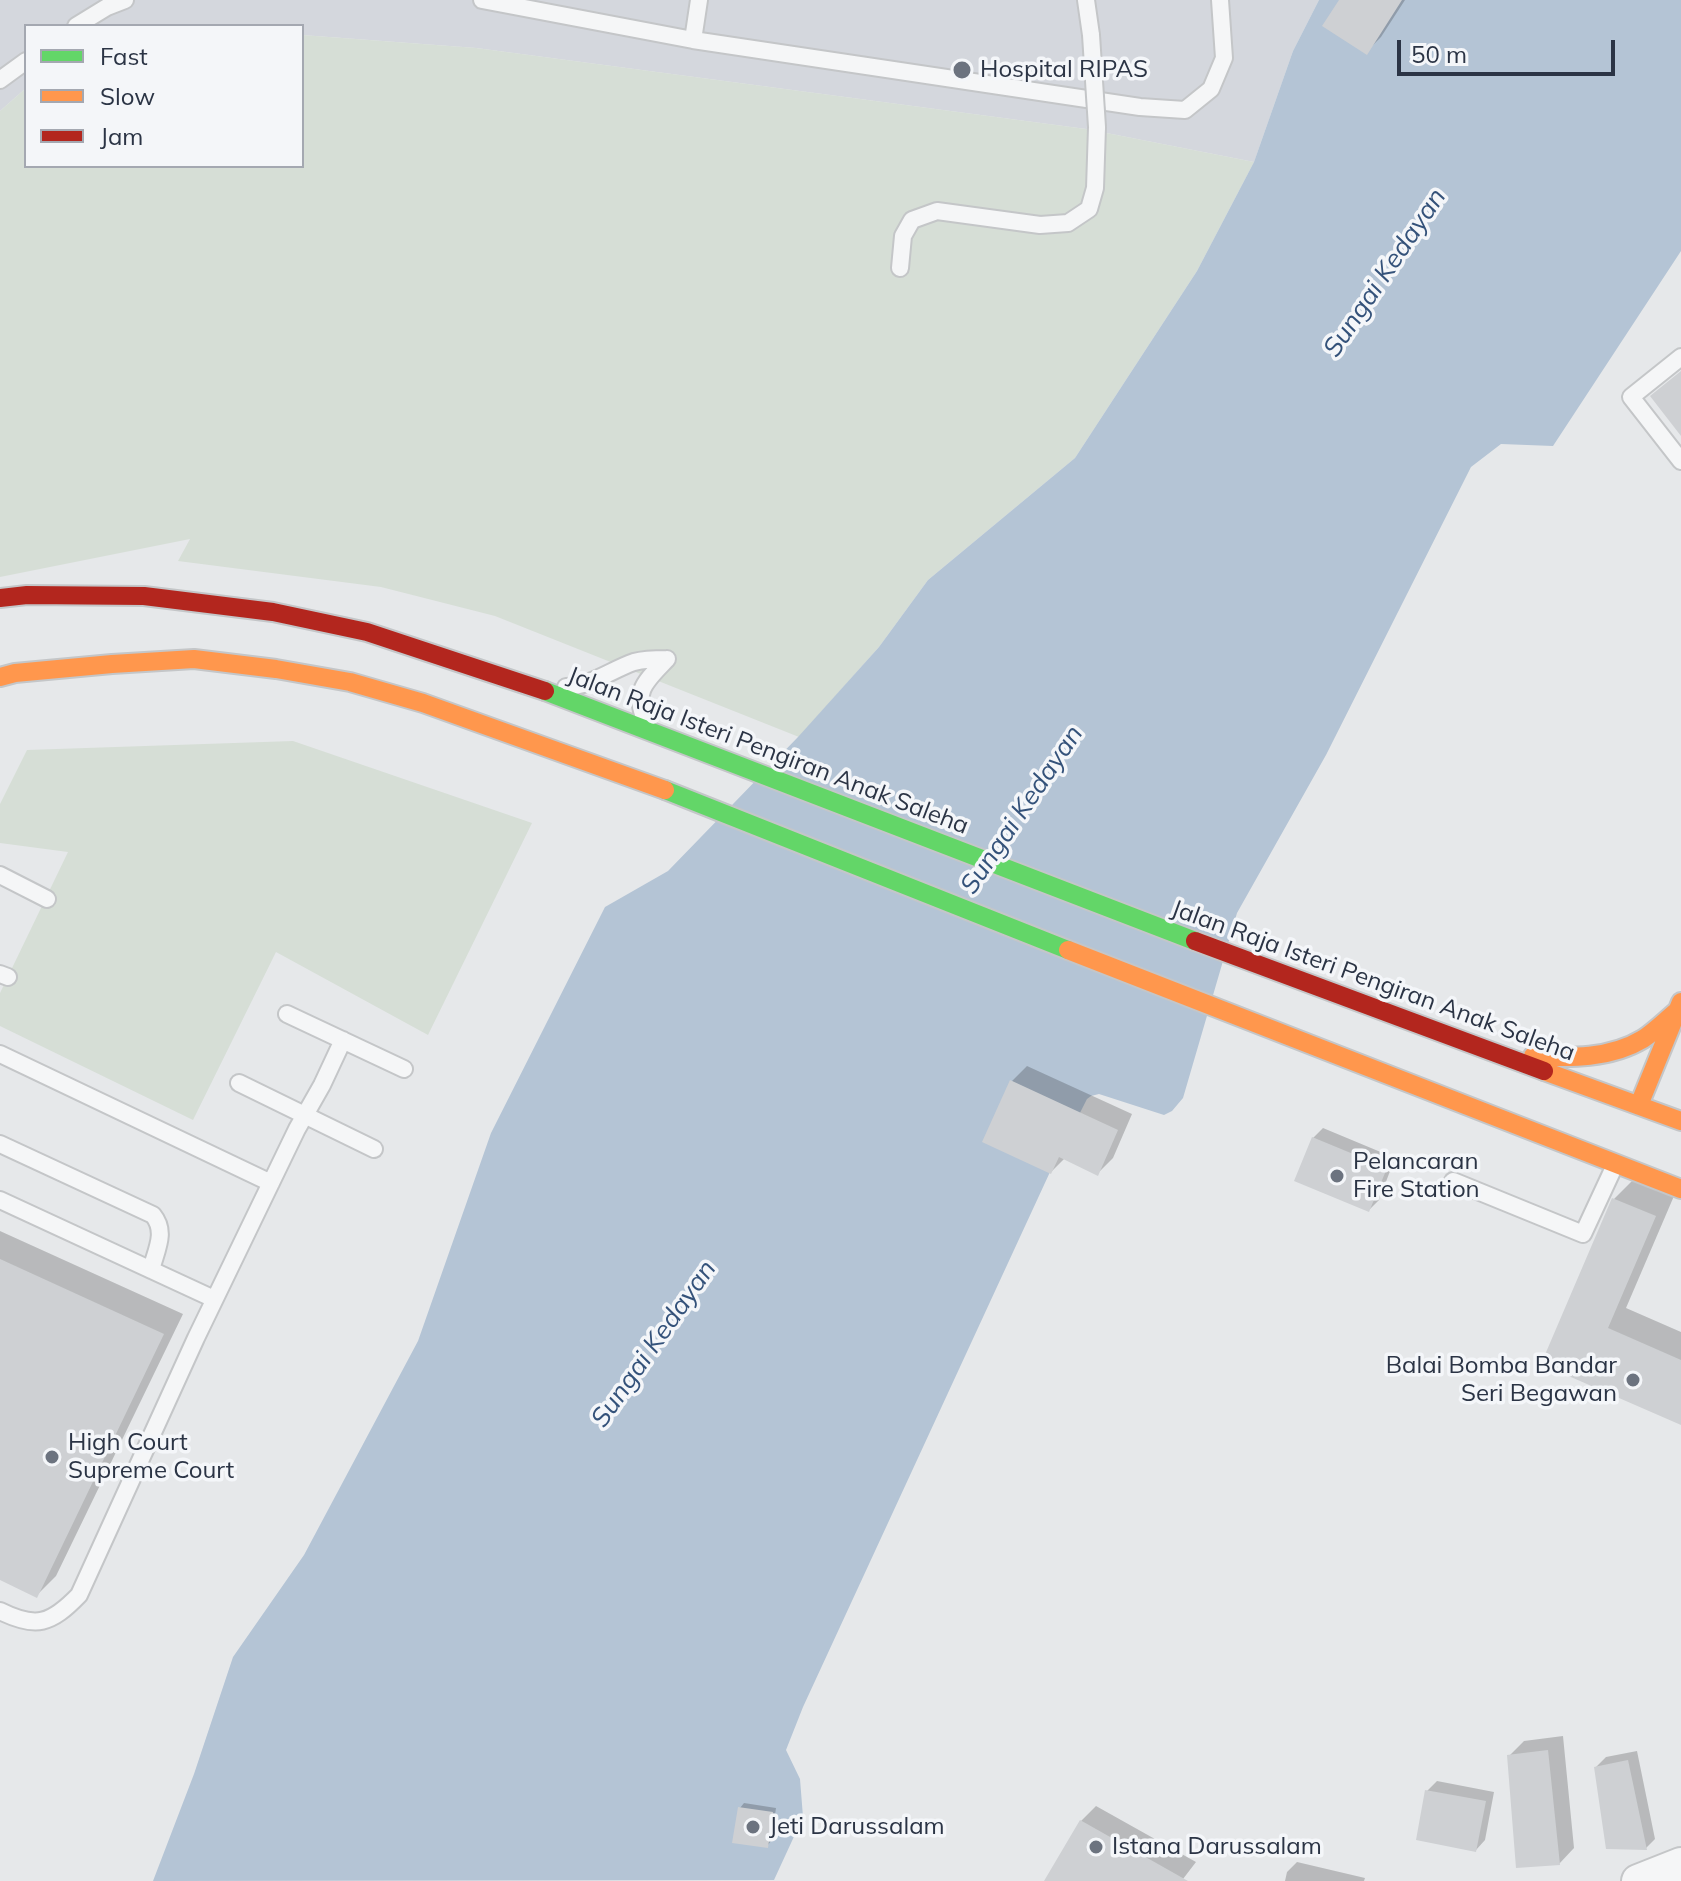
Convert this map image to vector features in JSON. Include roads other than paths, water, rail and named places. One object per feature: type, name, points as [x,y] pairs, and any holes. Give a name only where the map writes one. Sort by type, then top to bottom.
[{"type":"main road","name":"Jalan Raja Isteri Pengiran Anak Saleha","points":[[0,598],[27,595],[144,596],[273,612],[367,632],[441,655],[698,749],[1238,958],[1499,1053],[1636,1112],[1677,1120]]},
{"type":"main road","points":[[0,677],[15,673],[194,659],[350,682],[423,703],[678,795],[1232,1015],[1619,1156],[1658,1172],[1681,1189]]},
{"type":"main road","points":[[1499,1053],[1558,1058],[1600,1055],[1638,1042],[1679,1006]]},
{"type":"main road","points":[[1636,1112],[1679,1006]]},
{"type":"street","points":[[1638,1881],[1680,1864]]},
{"type":"lane","points":[[79,24],[125,0]]},
{"type":"lane","points":[[482,0],[693,40],[1140,107],[1185,110],[1211,89],[1224,58],[1220,0]]},
{"type":"lane","points":[[693,40],[699,0]]},
{"type":"lane","points":[[900,268],[903,236],[912,220],[937,211],[1053,225],[1068,223],[1089,209],[1095,188],[1097,127],[1086,0]]},
{"type":"lane","points":[[0,80],[24,62]]},
{"type":"lane","points":[[1681,357],[1631,397],[1681,461]]},
{"type":"lane","points":[[538,689],[574,687],[631,663],[667,659],[645,682],[639,697],[640,709],[649,731]]},
{"type":"lane","points":[[0,875],[47,899]]},
{"type":"lane","points":[[287,1014],[404,1069]]},
{"type":"lane","points":[[0,1611],[21,1621],[38,1622],[53,1617],[79,1595],[214,1299],[343,1040]]},
{"type":"lane","points":[[0,1054],[271,1183]]},
{"type":"lane","points":[[239,1083],[374,1149]]},
{"type":"lane","points":[[0,1144],[153,1215],[160,1223],[161,1234],[151,1270]]},
{"type":"lane","points":[[1453,1181],[1583,1234],[1619,1156]]},
{"type":"lane","points":[[0,1200],[214,1299]]},
{"type":"lane","points":[[1680,1864],[1681,1873]]},
{"type":"water","name":"Sungai Kedayan","points":[[1319,0],[1681,0],[1681,251],[1553,446],[1501,444],[1471,467],[1326,755],[1237,913],[1183,1098],[1164,1115],[1099,1094],[1087,1099],[1050,1172],[803,1707],[786,1750],[800,1779],[803,1817],[774,1880],[153,1881],[194,1774],[233,1657],[304,1555],[418,1341],[491,1133],[605,907],[668,871],[798,737],[879,647],[928,580],[1075,458],[1197,271],[1254,162],[1293,51]]},
{"type":"place","name":"Hospital RIPAS","points":[[962,70]]},
{"type":"place","name":"Pelancaran Fire Station","points":[[1337,1176]]},
{"type":"place","name":"Balai Bomba Bandar Seri Begawan","points":[[1633,1380]]},
{"type":"place","name":"High Court Supreme Court","points":[[52,1457]]},
{"type":"place","name":"Jeti Darussalam","points":[[753,1827]]},
{"type":"place","name":"Istana Darussalam","points":[[1096,1847]]}]
